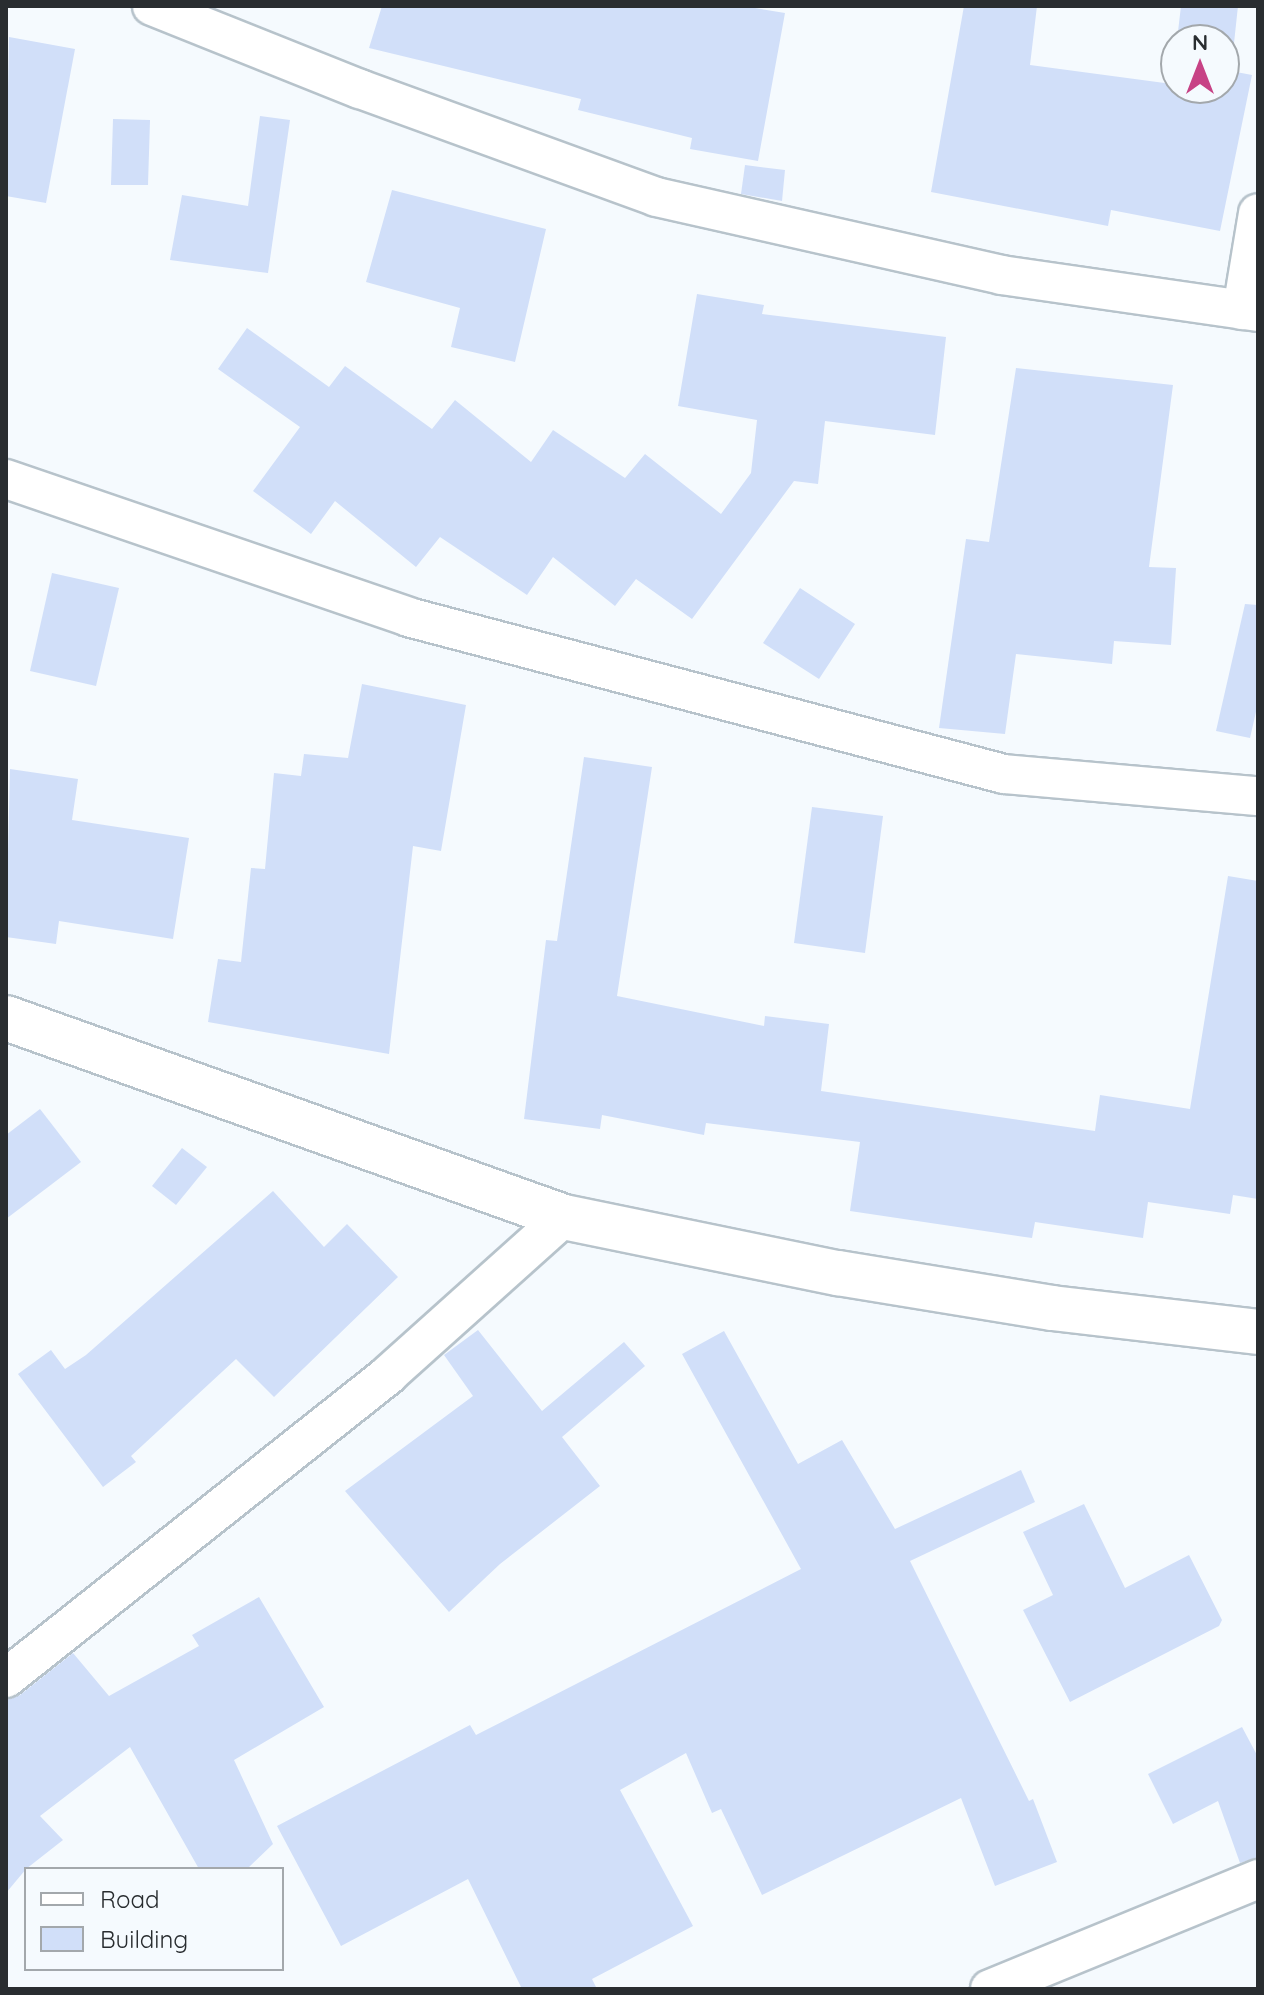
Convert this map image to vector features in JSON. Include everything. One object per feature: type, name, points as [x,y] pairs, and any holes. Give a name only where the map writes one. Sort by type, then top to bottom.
[{"type":"street","points":[[152,6],[360,89],[656,197],[1001,275],[1250,311],[1258,213]]},
{"type":"street","points":[[6,479],[408,617],[1004,774],[1258,796]]},
{"type":"street","points":[[12,1028],[564,1217],[853,1276],[1052,1308],[1258,1332]]},
{"type":"street","points":[[6,1678],[389,1374],[564,1217]]},
{"type":"street","points":[[990,1989],[1258,1879]]},
{"type":"building","points":[[382,6],[743,6],[785,13],[758,161],[690,149],[692,138],[578,110],[581,99],[369,48]]},
{"type":"building","points":[[964,6],[1037,6],[1030,65],[1160,82],[1160,104],[1240,104],[1240,73],[1252,75],[1220,231],[1111,210],[1108,226],[931,192]]},
{"type":"building","points":[[1181,6],[1238,6],[1236,24],[1179,24]]},
{"type":"building","points":[[9,37],[75,49],[46,203],[6,196]]},
{"type":"building","points":[[260,116],[290,120],[268,273],[170,260],[182,195],[248,206]]},
{"type":"building","points":[[113,119],[150,120],[148,185],[111,185]]},
{"type":"building","points":[[745,165],[785,170],[782,201],[741,194]]},
{"type":"building","points":[[392,190],[546,229],[515,362],[451,347],[460,308],[366,282]]},
{"type":"building","points":[[697,294],[764,305],[762,314],[946,337],[935,435],[825,421],[818,484],[794,481],[692,619],[636,579],[615,606],[553,557],[527,595],[440,537],[416,567],[335,501],[311,534],[253,491],[300,427],[218,369],[247,328],[329,387],[345,366],[432,429],[455,400],[531,462],[553,430],[625,478],[645,454],[721,514],[751,473],[757,420],[678,406]]},
{"type":"building","points":[[1016,368],[1173,385],[1149,567],[1176,568],[1171,645],[1114,641],[1112,664],[1016,654],[1005,734],[939,728],[966,539],[989,542]]},
{"type":"building","points":[[52,573],[119,588],[96,686],[30,671]]},
{"type":"building","points":[[800,588],[855,624],[819,679],[763,643]]},
{"type":"building","points":[[1245,604],[1258,605],[1258,703],[1250,738],[1216,731]]},
{"type":"building","points":[[362,684],[466,705],[441,851],[413,846],[389,1054],[208,1022],[218,959],[241,962],[251,868],[265,869],[274,773],[301,776],[304,754],[348,758]]},
{"type":"building","points":[[584,757],[652,767],[617,996],[764,1026],[765,1016],[829,1024],[821,1091],[1095,1131],[1100,1095],[1190,1109],[1228,876],[1258,881],[1258,1199],[1233,1195],[1230,1214],[1148,1202],[1143,1238],[1035,1222],[1032,1238],[850,1211],[860,1142],[706,1123],[704,1135],[602,1115],[600,1129],[524,1119],[546,940],[557,941]]},
{"type":"building","points":[[10,769],[78,779],[72,820],[189,838],[173,939],[59,921],[56,944],[6,937]]},
{"type":"building","points":[[812,807],[883,816],[865,953],[794,943]]},
{"type":"building","points":[[40,1109],[81,1162],[6,1219],[6,1135]]},
{"type":"building","points":[[182,1148],[207,1167],[176,1205],[152,1186]]},
{"type":"building","points":[[273,1191],[324,1247],[347,1224],[398,1277],[274,1397],[236,1359],[131,1456],[136,1462],[103,1487],[18,1374],[51,1350],[65,1369],[86,1355]]},
{"type":"building","points":[[478,1330],[542,1411],[624,1342],[645,1366],[562,1437],[600,1486],[500,1564],[449,1612],[345,1491],[473,1396],[444,1355]]},
{"type":"building","points":[[724,1331],[798,1464],[842,1440],[895,1529],[1021,1470],[1035,1502],[910,1561],[1029,1801],[1033,1799],[1057,1862],[995,1886],[961,1798],[762,1895],[721,1809],[712,1813],[686,1753],[620,1790],[693,1926],[592,1979],[597,1989],[522,1989],[468,1879],[341,1946],[277,1826],[470,1725],[476,1735],[801,1569],[682,1354]]},
{"type":"building","points":[[1084,1504],[1125,1588],[1189,1555],[1222,1620],[1219,1626],[1070,1702],[1023,1610],[1053,1595],[1023,1532]]},
{"type":"building","points":[[259,1597],[324,1707],[234,1760],[273,1844],[249,1867],[198,1867],[130,1747],[40,1816],[63,1840],[29,1867],[24,1867],[24,1871],[6,1893],[6,1700],[20,1695],[73,1653],[109,1696],[199,1646],[192,1635]]},
{"type":"building","points":[[1242,1727],[1258,1757],[1258,1857],[1240,1863],[1218,1801],[1173,1824],[1148,1774]]}]
